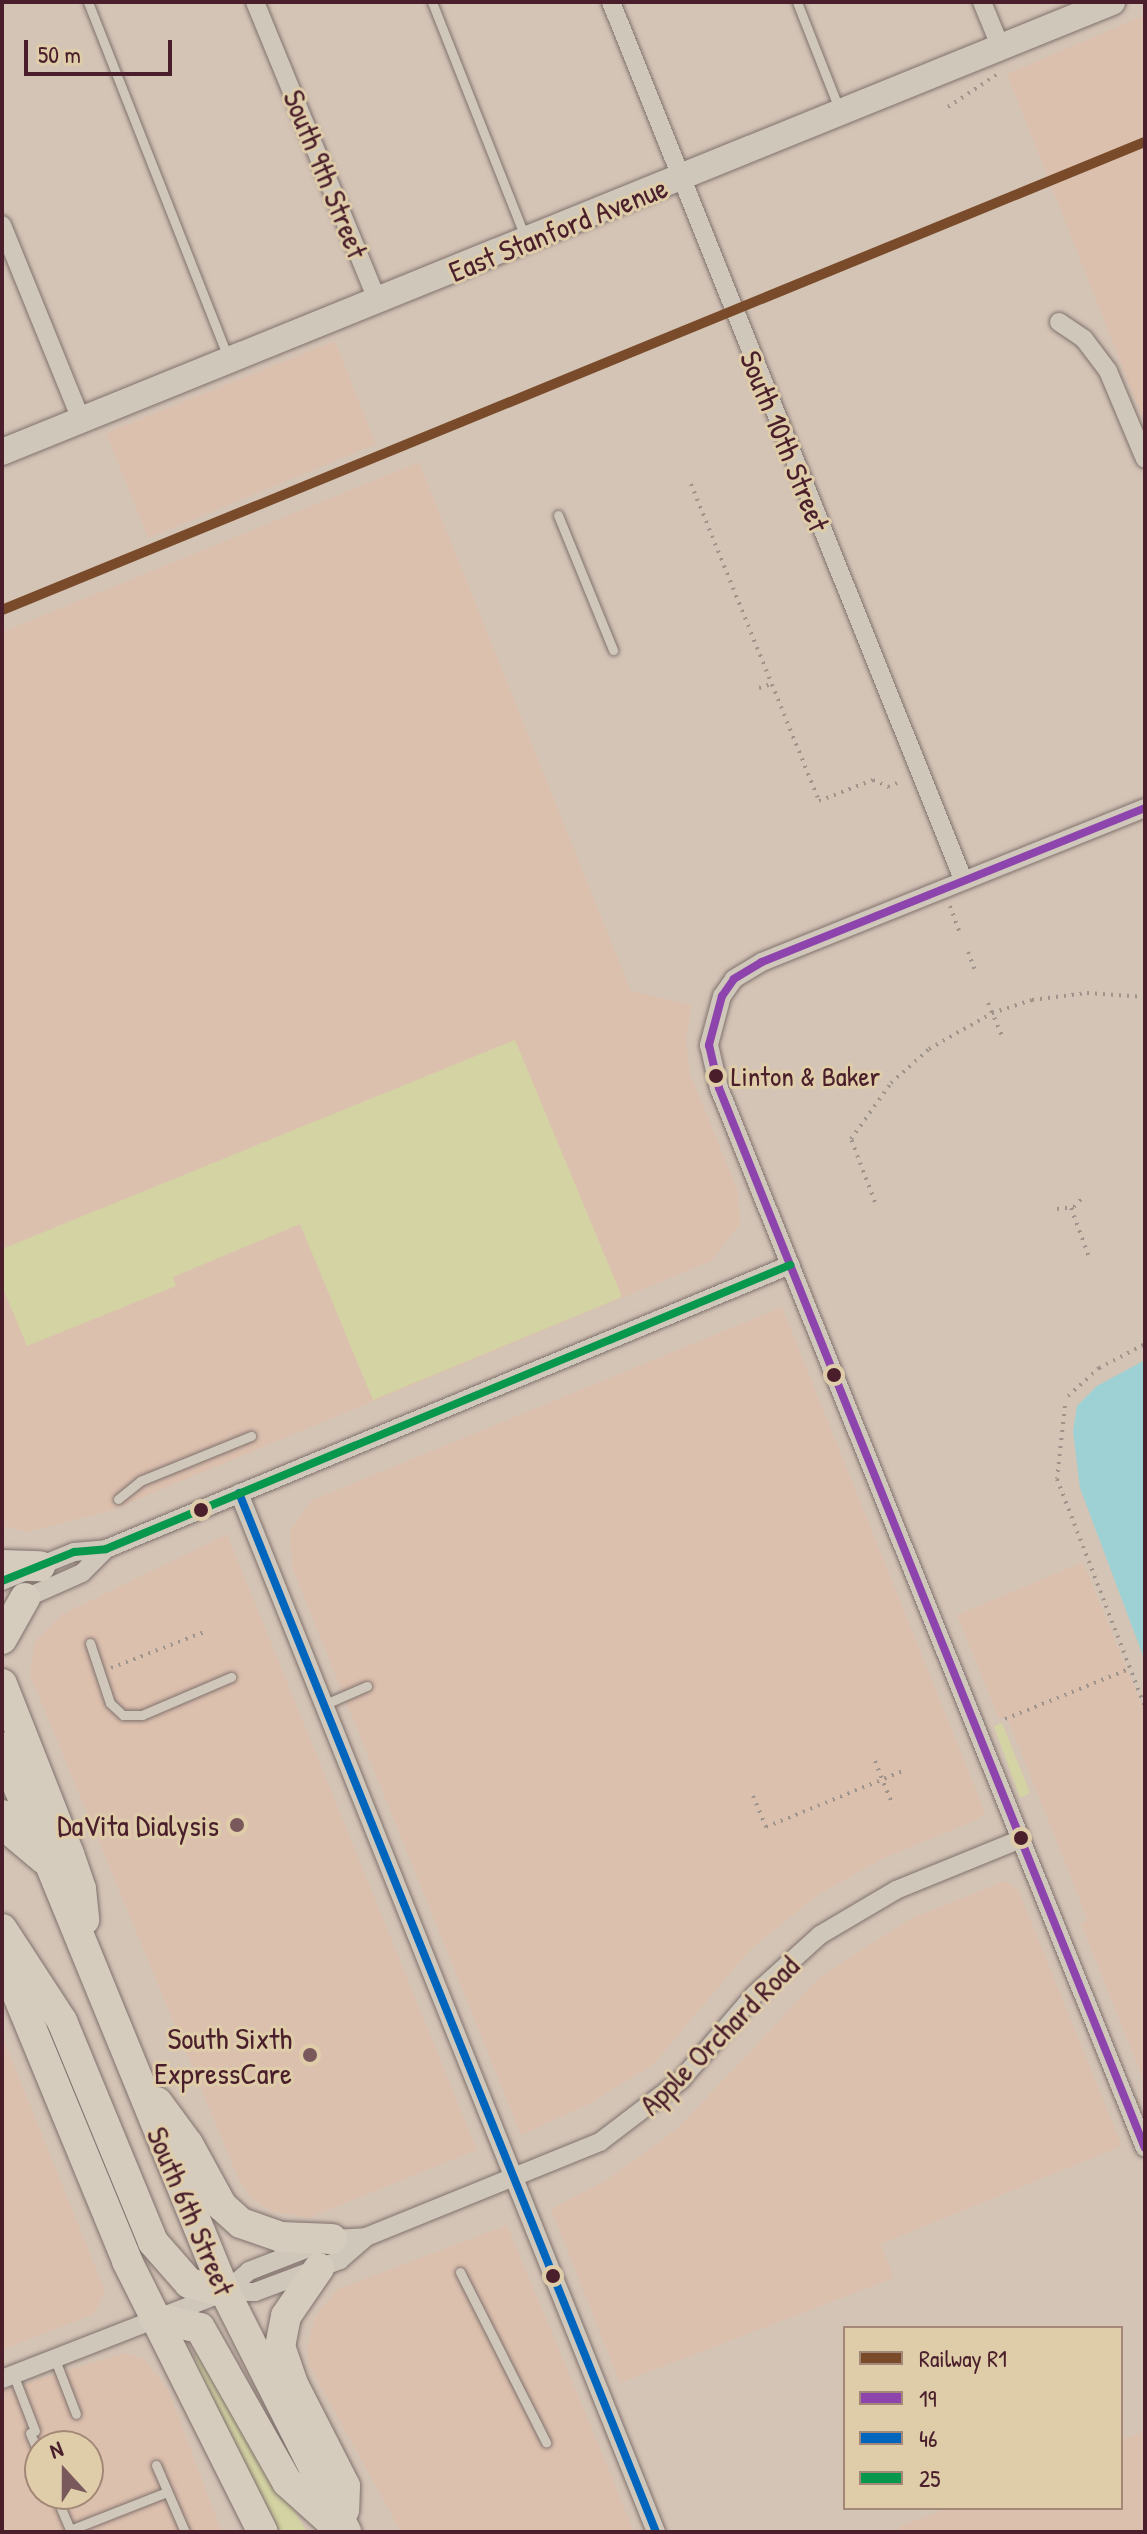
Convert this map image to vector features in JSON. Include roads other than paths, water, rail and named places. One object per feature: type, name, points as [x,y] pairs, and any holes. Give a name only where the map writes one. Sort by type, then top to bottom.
[{"type":"main road","name":"East Stanford Avenue","points":[[2,452],[842,114],[1005,58],[1112,2]]},
{"type":"main road","points":[[2,1565],[40,1566]]},
{"type":"main road","points":[[2,1639],[10,1596]]},
{"type":"main road","points":[[2,1684],[81,1889],[87,1958]]},
{"type":"main road","name":"South 6th Street","points":[[2,1747],[130,2067],[225,2292],[344,2531]]},
{"type":"main road","points":[[2,1815],[12,1832],[48,1863]]},
{"type":"main road","points":[[2,1929],[62,2021],[153,2242],[189,2283],[225,2292]]},
{"type":"main road","points":[[2,1957],[154,2318],[263,2532]]},
{"type":"main road","points":[[130,2067],[188,2144],[222,2206],[241,2223],[281,2237],[332,2239]]},
{"type":"main road","points":[[319,2268],[286,2316],[280,2346],[293,2384],[345,2486],[344,2531]]},
{"type":"main road","points":[[154,2318],[200,2328],[287,2482],[344,2531]]},
{"type":"street","name":"South 9th Street","points":[[255,2],[378,302]]},
{"type":"street","name":"South 10th Street","points":[[611,2],[963,879]]},
{"type":"street","points":[[982,2],[1005,58]]},
{"type":"street","points":[[2,225],[81,420]]},
{"type":"street","points":[[1059,322],[1084,339],[1108,371],[1145,459]]},
{"type":"street","points":[[1145,808],[762,962],[734,979],[713,1015],[709,1045],[714,1075],[1145,2148]]},
{"type":"street","points":[[10,1596],[40,1566],[74,1552],[106,1549],[790,1265]]},
{"type":"street","points":[[239,1493],[656,2532]]},
{"type":"street","points":[[10,1596],[82,1573],[106,1549]]},
{"type":"street","name":"Apple Orchard Road","points":[[225,2292],[249,2271],[332,2239],[366,2237],[515,2181],[600,2142],[653,2106],[755,1994],[838,1922],[896,1890],[1021,1839]]},
{"type":"street","name":"Apple Orchard Road","points":[[8,2376],[225,2292],[255,2292],[340,2260],[366,2237]]},
{"type":"lane","points":[[88,2],[229,361]]},
{"type":"lane","points":[[432,2],[527,241]]},
{"type":"lane","points":[[797,2],[842,114]]},
{"type":"lane","points":[[558,515],[613,650]]},
{"type":"lane","points":[[118,1499],[140,1481],[251,1436]]},
{"type":"lane","points":[[90,1643],[110,1703],[123,1715],[142,1715],[231,1677]]},
{"type":"lane","points":[[323,1705],[367,1686]]},
{"type":"lane","points":[[460,2272],[546,2442]]},
{"type":"lane","points":[[54,2357],[76,2414]]},
{"type":"lane","points":[[8,2376],[32,2430]]},
{"type":"lane","points":[[156,2465],[185,2532]]},
{"type":"lane","points":[[62,2510],[70,2530],[167,2492]]},
{"type":"water","points":[[1145,1360],[1145,1661],[1080,1488],[1073,1431],[1077,1406],[1097,1386]]},
{"type":"rail line","name":"R1","points":[[2,610],[1145,142]]},
{"type":"place","name":"Linton & Baker","points":[[716,1076]]},
{"type":"place","name":"DaVita Dialysis","points":[[237,1825]]},
{"type":"place","name":"South Sixth ExpressCare","points":[[310,2055]]}]
